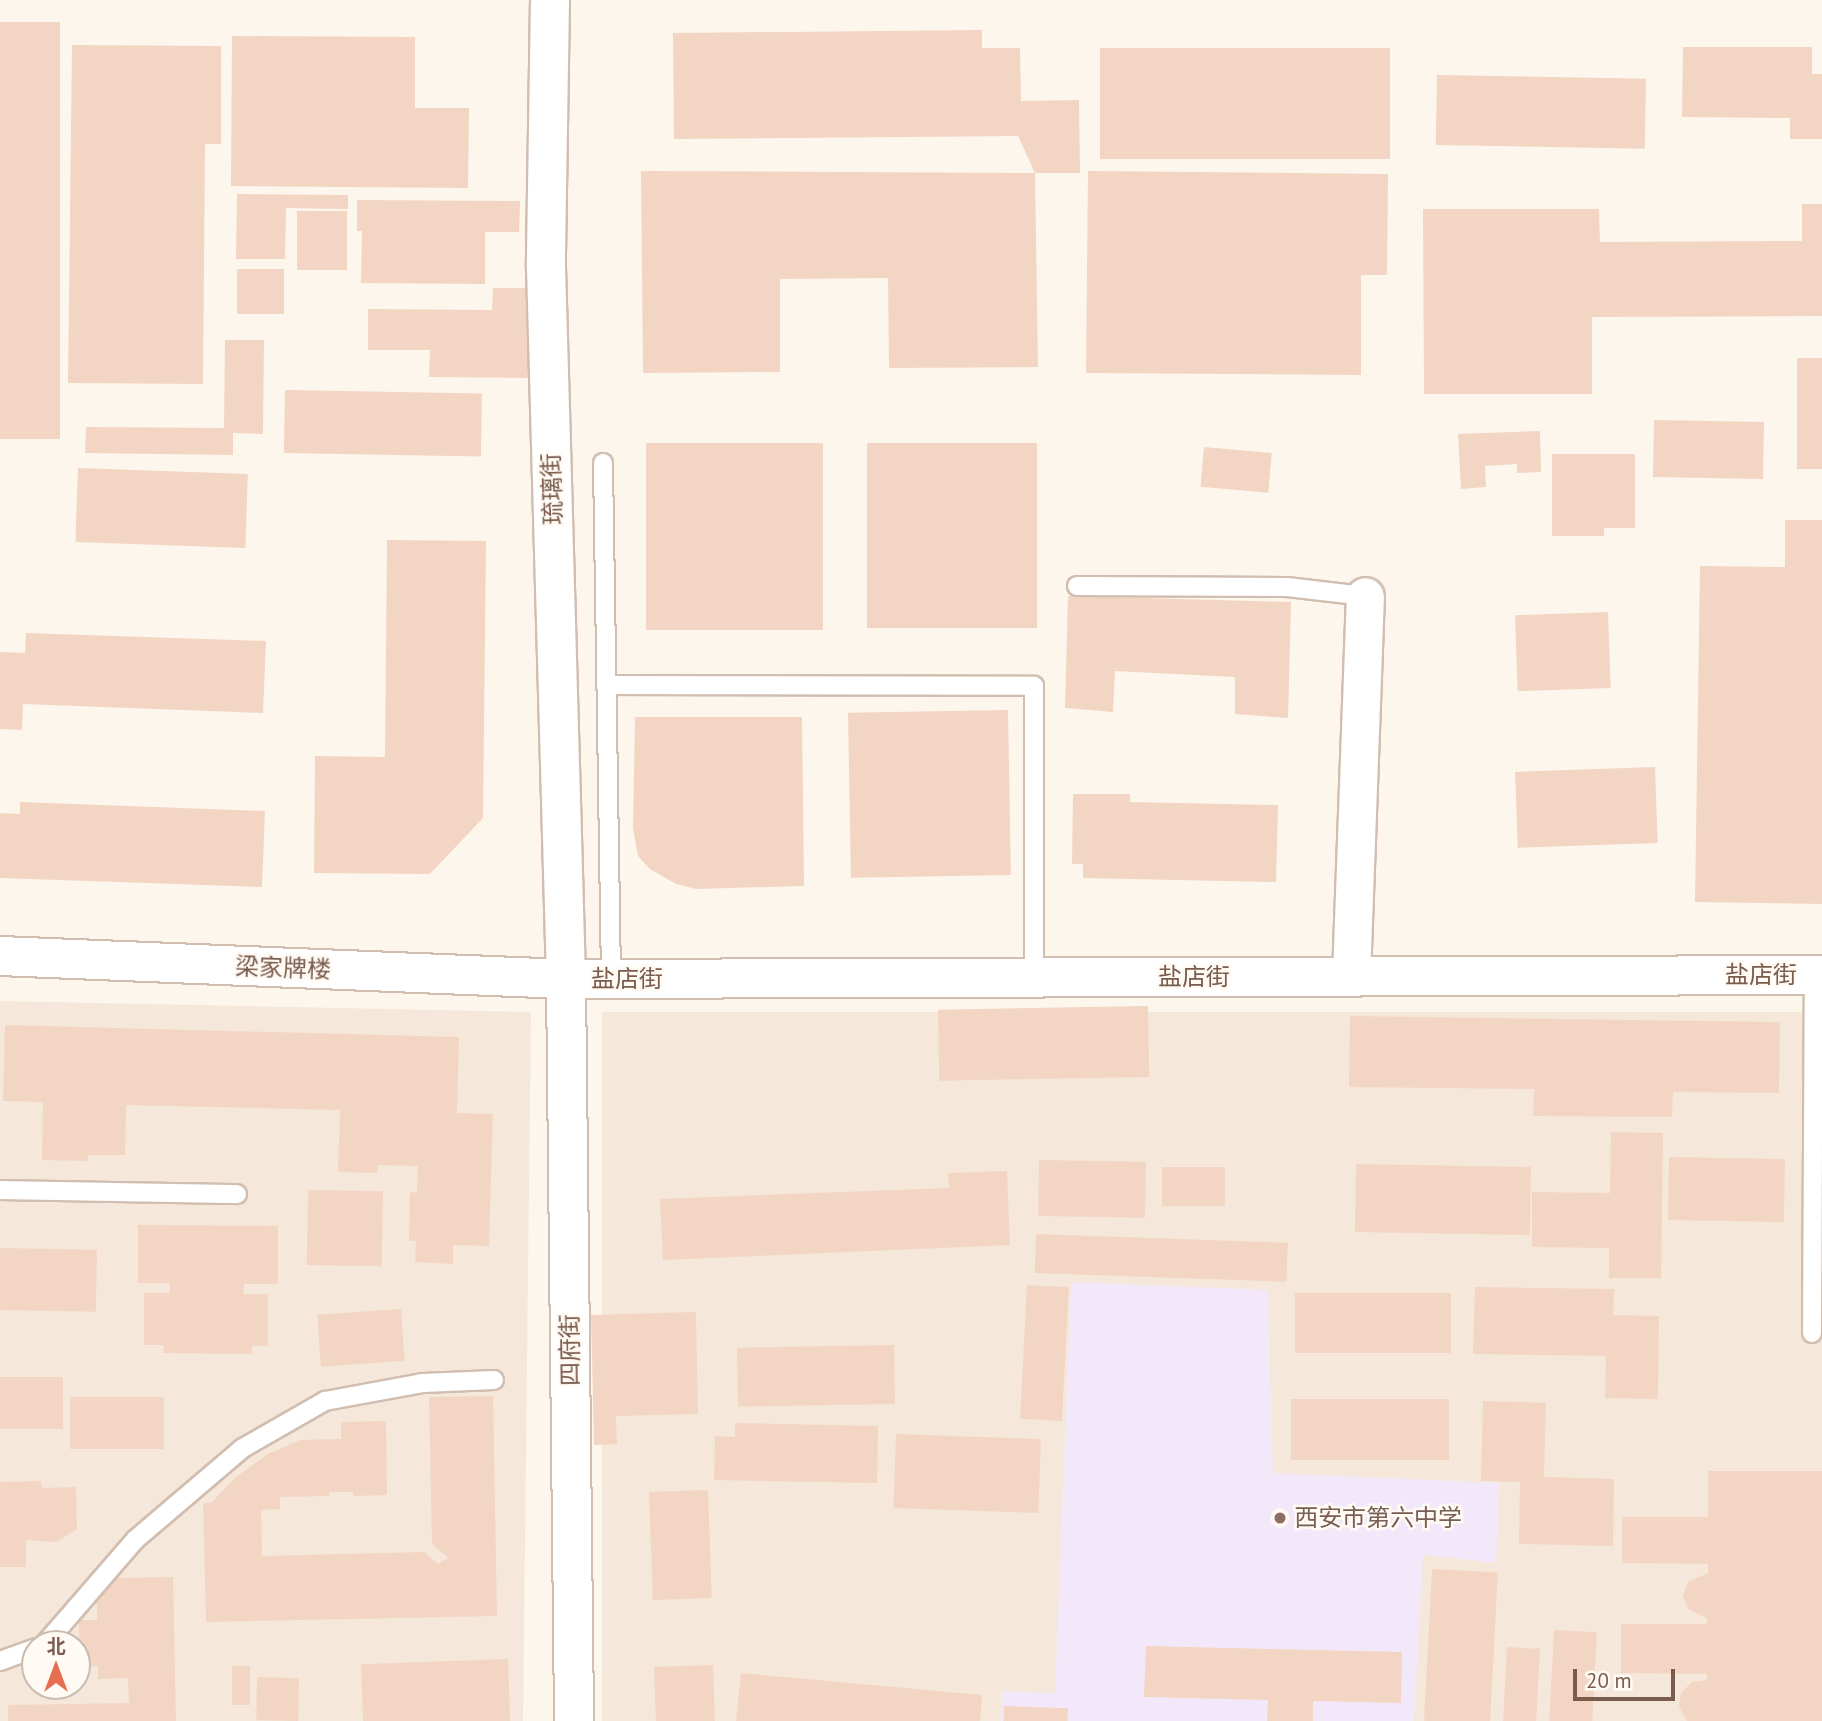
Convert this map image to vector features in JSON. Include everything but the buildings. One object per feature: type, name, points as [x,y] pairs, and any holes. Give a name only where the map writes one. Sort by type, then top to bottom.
[{"type":"street","name":"琉璃街","points":[[550,0],[546,267],[566,979]]},
{"type":"street","points":[[1351,976],[1365,596]]},
{"type":"street","name":"梁家牌楼","points":[[0,956],[566,979]]},
{"type":"street","name":"盐店街","points":[[566,979],[1818,975]]},
{"type":"street","name":"四府街","points":[[566,979],[574,1721]]},
{"type":"lane","points":[[603,463],[611,979]]},
{"type":"lane","points":[[1077,586],[1287,587],[1365,596]]},
{"type":"lane","points":[[607,685],[1034,686],[1034,978]]},
{"type":"lane","points":[[1812,1333],[1818,975]]},
{"type":"lane","points":[[0,1190],[237,1194]]},
{"type":"lane","points":[[58,1630],[136,1539],[243,1448],[325,1401],[423,1383],[494,1380]]},
{"type":"lane","points":[[0,1661],[21,1653]]},
{"type":"shaded area","points":[[0,1001],[531,1012],[523,1721],[0,1721]]},
{"type":"shaded area","points":[[602,1012],[1822,1012],[1822,1721],[602,1721]]},
{"type":"shaded area","name":"西安市第六中学","points":[[1071,1282],[1268,1290],[1273,1473],[1499,1483],[1496,1563],[1423,1555],[1414,1721],[1001,1721],[1001,1691],[1055,1693]]},
{"type":"place","name":"西安市第六中学","points":[[1280,1518]]}]
